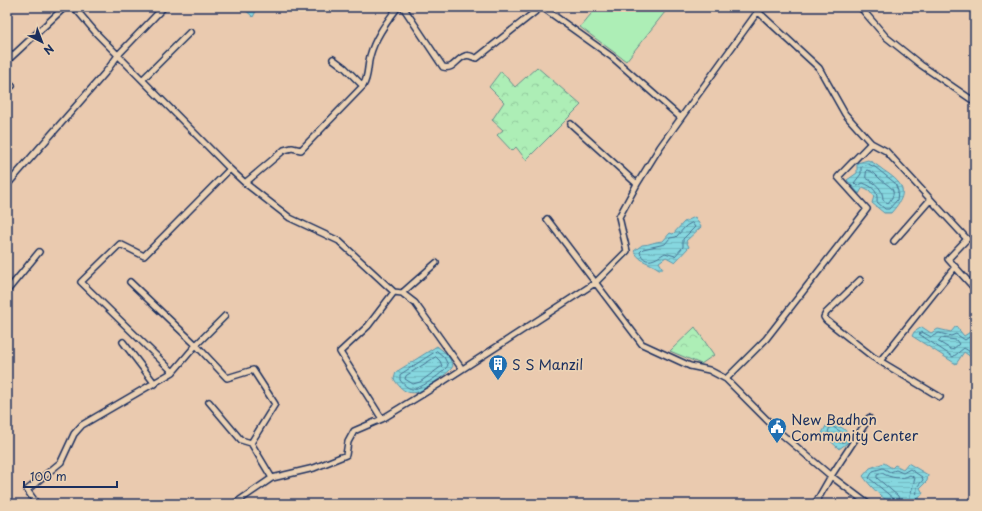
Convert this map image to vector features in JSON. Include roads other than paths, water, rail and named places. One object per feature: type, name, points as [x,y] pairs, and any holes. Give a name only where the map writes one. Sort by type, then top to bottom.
[{"type":"street","points":[[7,61],[65,7]]},
{"type":"street","points":[[74,7],[97,34],[119,54],[245,183],[290,218],[339,241],[394,292],[402,293],[415,303],[462,369]]},
{"type":"street","points":[[7,185],[106,73],[119,54],[164,7]]},
{"type":"street","points":[[245,183],[284,150],[292,148],[301,150],[363,86],[368,78],[370,57],[375,43],[398,7]]},
{"type":"street","points":[[403,7],[443,67],[448,68],[453,66],[464,56],[469,55],[477,58],[542,7],[612,57],[681,118]]},
{"type":"street","points":[[754,7],[760,9],[820,68],[845,114],[871,143],[886,151],[967,238],[948,259],[975,289]]},
{"type":"street","points":[[860,7],[886,37],[921,65],[975,102]]},
{"type":"street","points":[[234,504],[272,478],[314,468],[346,455],[348,442],[354,431],[382,419],[595,283],[626,254],[627,250],[619,217],[637,184],[681,118],[760,9]]},
{"type":"street","points":[[143,79],[190,32]]},
{"type":"street","points":[[333,59],[363,86]]},
{"type":"street","points":[[7,80],[12,86]]},
{"type":"street","points":[[571,124],[637,184]]},
{"type":"street","points":[[726,379],[766,339],[867,212],[866,208],[838,177],[871,143]]},
{"type":"street","points":[[173,372],[81,282],[120,244],[144,256],[230,169]]},
{"type":"street","points":[[894,241],[930,200]]},
{"type":"street","points":[[547,220],[642,344],[690,366],[709,370],[726,379],[780,432],[831,476],[868,504]]},
{"type":"street","points":[[7,291],[39,252]]},
{"type":"street","points":[[402,293],[436,263]]},
{"type":"street","points":[[880,362],[955,267]]},
{"type":"street","points":[[860,280],[826,314],[824,317],[826,320],[880,362],[940,397]]},
{"type":"street","points":[[130,282],[196,345],[227,378],[253,370],[275,404],[251,443]]},
{"type":"street","points":[[382,419],[340,352],[368,326],[394,292]]},
{"type":"street","points":[[37,504],[27,490],[61,462],[74,434],[82,426],[173,372],[196,345],[225,316]]},
{"type":"street","points":[[122,342],[155,384]]},
{"type":"street","points":[[209,402],[241,440],[251,443],[272,478]]},
{"type":"street","points":[[815,504],[831,476],[869,418]]},
{"type":"water","points":[[242,7],[258,7],[253,17]]},
{"type":"water","points":[[868,160],[899,183],[902,197],[891,213],[884,213],[872,203],[874,196],[869,190],[863,187],[859,194],[847,180],[857,173],[857,163]]},
{"type":"water","points":[[695,217],[701,227],[686,241],[689,247],[675,262],[666,257],[659,262],[663,269],[659,269],[643,260],[634,251],[642,245],[663,241],[670,233],[673,234],[684,222]]},
{"type":"water","points":[[956,326],[964,336],[975,329],[975,360],[964,352],[956,364],[912,336],[914,332],[922,327],[931,333],[938,329],[951,332]]},
{"type":"water","points":[[437,346],[448,355],[453,366],[451,369],[444,376],[419,392],[409,392],[399,386],[394,379],[396,372]]},
{"type":"water","points":[[832,422],[844,429],[850,437],[850,441],[839,449],[822,433],[826,426]]},
{"type":"water","points":[[884,463],[892,468],[895,465],[903,469],[908,463],[928,475],[927,481],[920,488],[923,493],[919,498],[920,504],[894,504],[881,496],[869,484],[863,476],[870,468]]},
{"type":"place","name":"S S Manzil","points":[[498,381]]},
{"type":"place","name":"New Badhon Community Center","points":[[777,444]]}]
